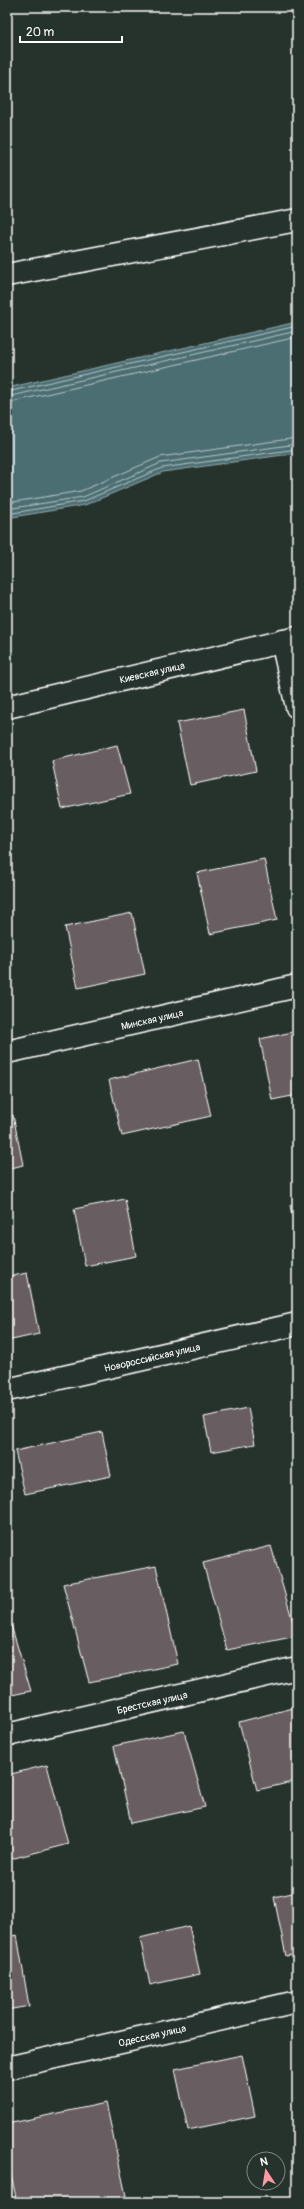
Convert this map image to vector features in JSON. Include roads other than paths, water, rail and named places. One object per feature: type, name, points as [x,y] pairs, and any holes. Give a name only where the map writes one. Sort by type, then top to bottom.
[{"type":"street","points":[[7,275],[297,220]]},
{"type":"street","points":[[290,639],[297,707]]},
{"type":"street","name":"Киевская улица","points":[[7,707],[290,639]]},
{"type":"street","name":"Минская улица","points":[[7,1052],[297,986]]},
{"type":"street","name":"Новороссийская улица","points":[[7,1390],[297,1324]]},
{"type":"street","name":"Брестская улица","points":[[7,1735],[297,1668]]},
{"type":"street","name":"Одесская улица","points":[[7,2068],[297,2002]]},
{"type":"water","points":[[297,322],[297,453],[163,472],[85,505],[7,518],[7,388]]}]
